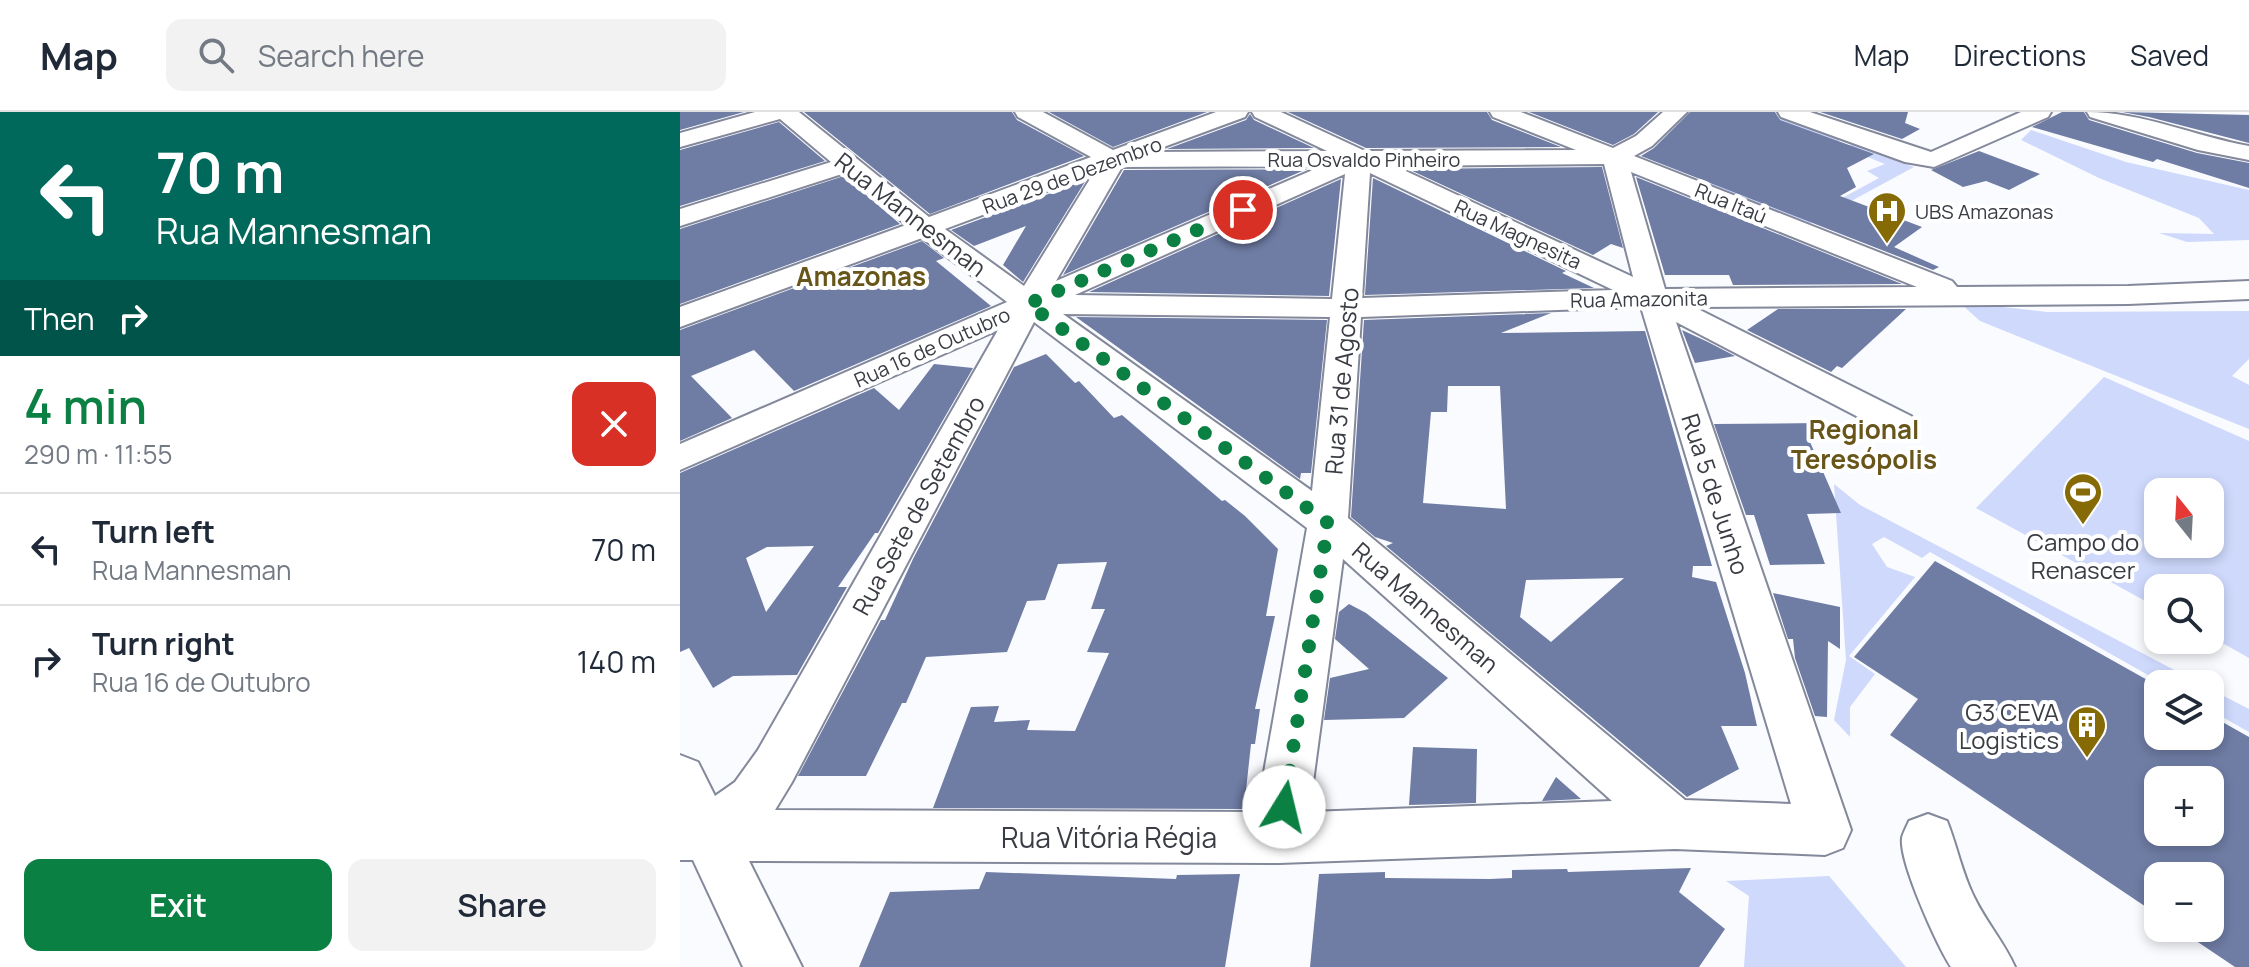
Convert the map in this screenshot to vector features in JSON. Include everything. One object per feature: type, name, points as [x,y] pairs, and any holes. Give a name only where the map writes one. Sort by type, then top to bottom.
[{"type":"street","points":[[680,140],[782,112]]},
{"type":"street","name":"Rua Mannesman","points":[[782,112],[926,228],[1328,523],[1675,824]]},
{"type":"street","points":[[1026,112],[1114,160]]},
{"type":"street","name":"Rua 29 de Dezembro","points":[[680,318],[1237,112]]},
{"type":"street","name":"Rua Magnesita","points":[[1263,112],[1653,298],[1899,424]]},
{"type":"street","name":"Rua Itaú","points":[[1501,112],[1960,295]]},
{"type":"street","points":[[1635,112],[1669,118]]},
{"type":"street","points":[[1789,112],[1914,157],[1934,160],[2040,112]]},
{"type":"street","points":[[2098,112],[2206,145],[2249,153]]},
{"type":"street","points":[[1614,157],[1644,141],[1669,118]]},
{"type":"street","points":[[1822,152],[1860,137]]},
{"type":"street","name":"Rua Osvaldo Pinheiro","points":[[1114,160],[1614,157]]},
{"type":"street","name":"Rua 5 de Junho","points":[[1614,157],[1653,298],[1825,830]]},
{"type":"street","name":"Rua 16 de Outubro","points":[[680,458],[1359,159]]},
{"type":"street","name":"Rua 31 de Agosto","points":[[1279,838],[1328,523],[1359,159]]},
{"type":"street","name":"Rua Sete de Setembro","points":[[693,834],[753,799],[775,766],[1028,304],[1114,160]]},
{"type":"street","points":[[680,218],[846,165]]},
{"type":"street","name":"Rua Amazonita","points":[[1028,304],[1347,308],[1653,298],[2128,295],[2249,290]]},
{"type":"street","points":[[680,778],[693,834],[773,967]]},
{"type":"street","name":"Rua Vitória Régia","points":[[693,834],[1279,838],[1675,824],[1825,830]]},
{"type":"street","points":[[1928,839],[1944,901],[1966,943],[1986,967]]},
{"type":"shaded area","points":[[1775,116],[1841,140],[1835,142],[1822,209],[1879,178],[1867,171],[1885,164],[1845,148],[1852,144],[1914,167],[1805,226],[1706,186]]},
{"type":"shaded area","points":[[2031,130],[2126,162],[2249,190],[2249,240],[2187,242],[2159,233],[2214,234],[2199,218],[2099,178],[2021,140]]},
{"type":"shaded area","points":[[1959,302],[2047,312],[2249,311],[2249,359],[2232,376],[2249,385],[2249,429],[1980,321]]},
{"type":"shaded area","name":"Campo do Renascer","points":[[2104,377],[2249,441],[2249,658],[2224,644],[2224,574],[2144,574],[2144,600],[1976,508]]},
{"type":"shaded area","points":[[1834,484],[1860,505],[2174,670],[2144,670],[2144,673],[1930,552],[1922,558],[1884,537],[1872,544],[1887,567],[1915,577],[1849,656],[1875,674],[1850,707],[1850,737],[1834,720],[1846,660]]},
{"type":"shaded area","points":[[2224,696],[2249,709],[2249,732],[2224,718]]},
{"type":"shaded area","points":[[1829,876],[1906,967],[1744,967],[1749,896],[1726,881]]},
{"type":"building","points":[[680,112],[744,112],[680,130]]},
{"type":"building","points":[[804,112],[1012,112],[1017,120],[1084,156],[930,214]]},
{"type":"building","points":[[1049,112],[1207,112],[1113,147]]},
{"type":"building","points":[[1288,112],[1487,112],[1492,120],[1561,147],[1366,148]]},
{"type":"building","points":[[1529,112],[1658,112],[1634,134],[1613,145]]},
{"type":"building","points":[[1690,112],[1775,112],[1780,120],[1874,154],[1847,168],[1856,187],[1840,196],[1922,227],[1894,247],[1939,267],[1933,270],[1641,156],[1654,148]]},
{"type":"building","points":[[1820,112],[1908,112],[1905,123],[1920,129],[1902,139]]},
{"type":"building","points":[[2062,112],[2084,112],[2089,120],[2197,153],[2249,163],[2249,188],[2157,159],[2153,162],[2032,127]]},
{"type":"building","points":[[2122,112],[2249,115],[2249,143],[2149,117]]},
{"type":"building","points":[[1250,114],[1254,120],[1314,148],[1167,149],[1246,120]]},
{"type":"building","points":[[779,122],[825,161],[680,206],[680,150]]},
{"type":"building","points":[[1979,151],[2040,174],[2009,190],[1986,181],[1963,187],[1931,170]]},
{"type":"building","points":[[1602,167],[1623,248],[1611,244],[1593,255],[1408,169]]},
{"type":"building","points":[[1307,169],[1063,275],[1124,170]]},
{"type":"building","points":[[844,176],[900,224],[680,304],[680,229]]},
{"type":"building","points":[[1636,177],[1902,284],[1733,285],[1729,275],[1665,275]]},
{"type":"building","points":[[1373,178],[1566,271],[1562,273],[1594,288],[1365,295]]},
{"type":"building","points":[[1341,179],[1329,296],[1089,292]]},
{"type":"building","points":[[1086,180],[1023,282],[1003,265],[1026,226],[974,246],[951,230]]},
{"type":"building","points":[[922,241],[944,258],[936,261],[991,306],[794,391],[754,350],[691,376],[732,418],[680,441],[680,330]]},
{"type":"building","points":[[1778,309],[1906,309],[1842,368],[1837,366],[1831,372],[1747,330]]},
{"type":"building","points":[[1551,313],[1501,333],[1645,331],[1712,566],[1693,566],[1692,577],[1716,582],[1745,673],[1757,726],[1721,726],[1739,769],[1687,797],[1386,546],[1393,543],[1375,537],[1351,517],[1364,320]],"holes":[[[1448,386],[1500,386],[1506,509],[1423,503],[1431,412],[1447,412]],[[1624,578],[1551,642],[1520,617],[1526,580]]]},
{"type":"building","points":[[1076,317],[1327,320],[1311,473],[1301,473],[1300,479]]},
{"type":"building","points":[[1682,330],[1708,342],[1735,356],[1695,363]]},
{"type":"building","points":[[1046,354],[1075,383],[1079,381],[1114,418],[1122,415],[1222,501],[1225,500],[1245,516],[1278,549],[1266,616],[1275,616],[1255,709],[1260,709],[1255,744],[1251,744],[1244,809],[933,808],[971,707],[999,706],[994,722],[1030,720],[1027,730],[1075,731],[1109,653],[1087,652],[1105,609],[1091,609],[1107,562],[1058,564],[1045,600],[1027,601],[1007,652],[926,657],[906,703],[902,703],[866,776],[798,776],[881,620],[885,620],[913,559],[1014,367]]},
{"type":"building","points":[[934,364],[973,368],[878,533],[875,533],[838,587],[847,587],[797,675],[733,676],[713,688],[689,648],[680,652],[680,473],[874,388],[899,410]],"holes":[[[814,546],[766,612],[746,558],[767,547]]]},
{"type":"building","points":[[1820,423],[1810,442],[1841,513],[1807,514],[1825,564],[1770,565],[1754,515],[1746,515],[1714,424]]},
{"type":"building","name":"G3 CEVA Logistics","points":[[1935,561],[2144,678],[2144,750],[2224,750],[2224,723],[2249,737],[2249,967],[2235,967],[2198,942],[2224,942],[2224,862],[2144,862],[2144,906],[1890,735],[1918,699],[1854,657]]},
{"type":"building","points":[[1773,593],[1840,607],[1840,649],[1828,641],[1827,717],[1815,716],[1795,658],[1793,639],[1788,639]]},
{"type":"building","points":[[1349,604],[1366,613],[1448,678],[1404,718],[1324,720],[1330,678],[1369,669],[1335,639],[1339,612]]},
{"type":"building","points":[[1413,747],[1477,749],[1476,803],[1409,805]]},
{"type":"building","points":[[1556,777],[1581,799],[1542,801]]},
{"type":"building","points":[[1691,868],[1679,892],[1725,929],[1699,967],[1310,967],[1319,874],[1385,872],[1385,878],[1490,879],[1512,878],[1512,870],[1567,869],[1568,872]]},
{"type":"building","points":[[986,872],[1176,879],[1177,875],[1240,874],[1225,967],[859,967],[890,892],[979,889]]},
{"type":"place","name":"UBS Amazonas","points":[[1887,245]]},
{"type":"place","name":"Campo do Renascer","points":[[2083,526]]},
{"type":"place","name":"G3 CEVA Logistics","points":[[2087,759]]},
{"type":"district","name":"Amazonas","points":[[861,276]]},
{"type":"district","name":"Regional Teresópolis","points":[[1864,444]]},
{"type":"route","points":[[1243,210],[1028,304],[1328,523],[1284,807]]}]
